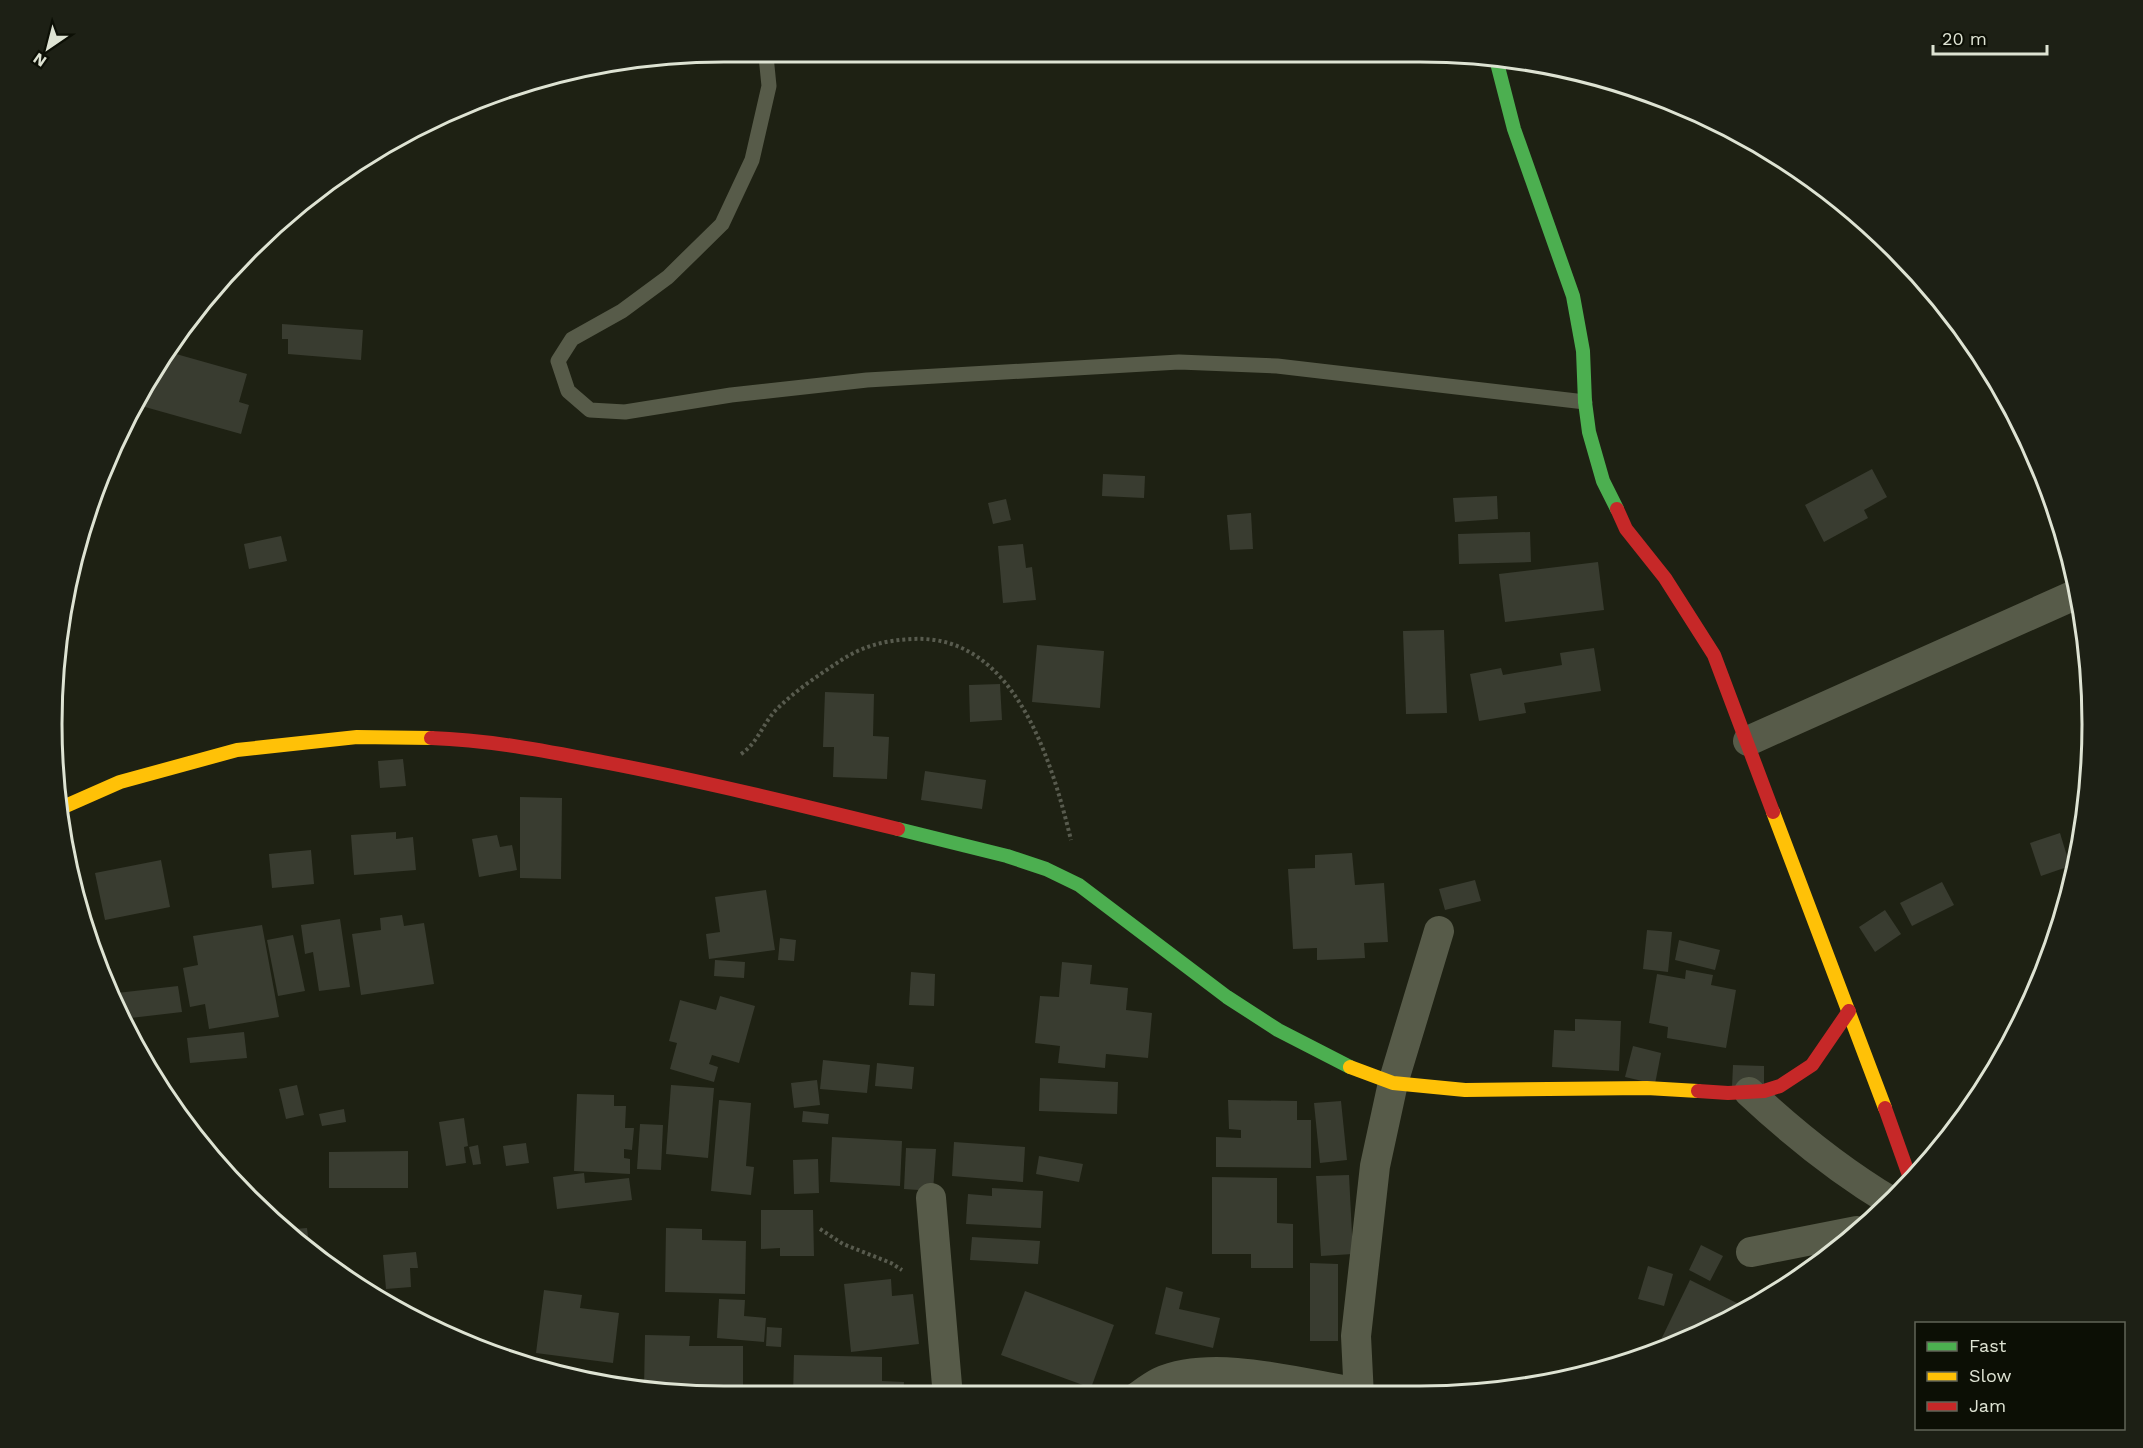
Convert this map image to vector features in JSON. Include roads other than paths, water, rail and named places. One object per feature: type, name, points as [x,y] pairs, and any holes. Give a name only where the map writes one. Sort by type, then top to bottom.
[{"type":"street","points":[[1498,66],[1514,129],[1573,296],[1583,351],[1589,432],[1603,481],[1626,529],[1665,579],[1714,655],[1907,1171]]},
{"type":"street","points":[[1748,741],[2069,597]]},
{"type":"street","points":[[67,806],[120,782],[237,750],[357,737],[457,739],[519,746],[697,780],[1007,856],[1046,869],[1079,885],[1227,997],[1278,1030],[1342,1064],[1393,1083],[1465,1090],[1647,1088],[1764,1091],[1780,1086],[1812,1065],[1849,1011]]},
{"type":"street","points":[[1359,1386],[1356,1336],[1375,1166],[1393,1083],[1439,931]]},
{"type":"street","points":[[1749,1092],[1808,1145],[1883,1196]]},
{"type":"street","points":[[930,1198],[947,1386]]},
{"type":"street","points":[[1751,1252],[1841,1234]]},
{"type":"street","points":[[1153,1386],[1159,1382],[1202,1372],[1255,1375],[1312,1386]]},
{"type":"lane","points":[[767,62],[769,86],[752,160],[722,224],[668,278],[622,311],[572,339],[558,361],[568,391],[590,410],[625,412],[731,395],[867,380],[1179,362],[1278,366],[1585,402]]}]
